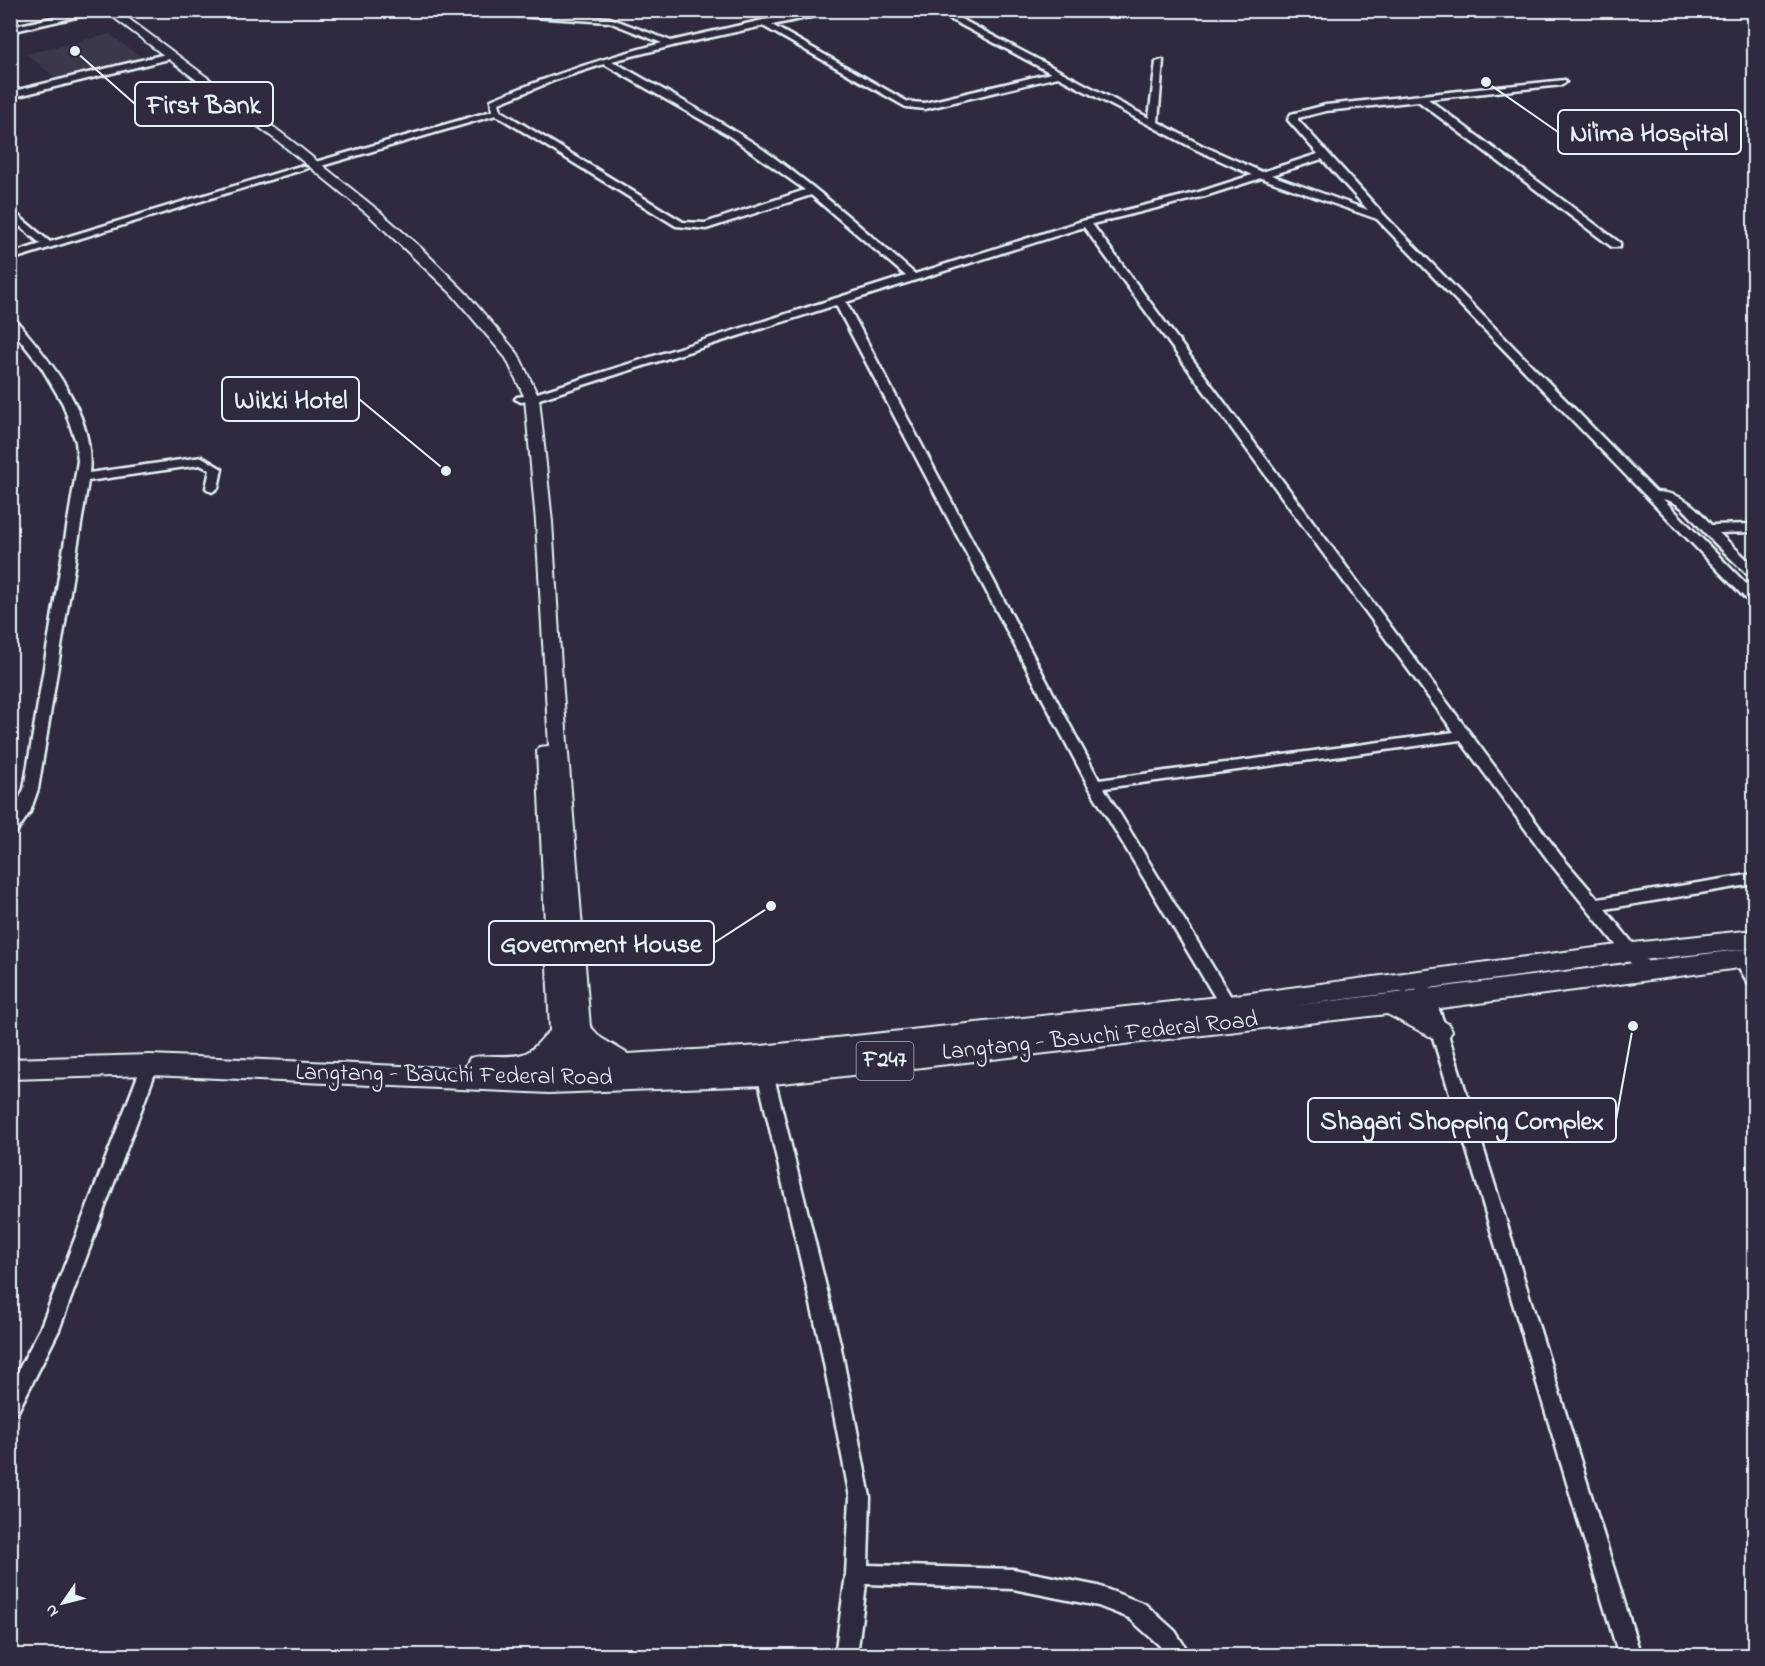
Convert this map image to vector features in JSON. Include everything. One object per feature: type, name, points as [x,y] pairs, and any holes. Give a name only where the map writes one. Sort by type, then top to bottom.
[{"type":"main road","name":"Langtang - Bauchi Federal Road","points":[[10,1063],[534,1074],[570,1065],[763,1066],[1228,1005],[1424,991],[1640,962],[1751,958]]},
{"type":"main road","name":"Langtang - Bauchi Federal Road","points":[[10,1069],[150,1065],[534,1074],[596,1082],[1389,1004],[1424,991]]},
{"type":"main road","points":[[1389,1004],[1423,1019],[1439,1031]]},
{"type":"main road","points":[[534,1074],[547,1052],[570,1034],[624,1064]]},
{"type":"street","points":[[10,25],[77,10]]},
{"type":"street","points":[[425,10],[610,20],[672,44]]},
{"type":"street","points":[[813,191],[706,226],[691,226],[666,216],[497,112],[494,102],[605,61],[763,23],[841,10]]},
{"type":"street","points":[[937,10],[1153,123],[1261,175],[1382,218]]},
{"type":"street","points":[[10,30],[100,11],[164,58],[273,131],[309,167],[381,221],[456,291],[513,357],[527,398],[544,522],[570,1034],[581,1052],[570,1065],[596,1082]]},
{"type":"street","points":[[763,23],[897,100],[915,105],[938,103],[1058,74]]},
{"type":"street","points":[[10,95],[164,58]]},
{"type":"street","points":[[605,61],[725,129],[770,159],[813,191],[913,277]]},
{"type":"street","points":[[1153,123],[1160,62]]},
{"type":"street","points":[[1562,82],[1326,108],[1294,116],[1293,120],[1296,127],[1317,143],[1324,155],[1382,218],[1755,599]]},
{"type":"street","points":[[1420,98],[1616,245]]},
{"type":"street","points":[[10,257],[497,112]]},
{"type":"street","points":[[527,398],[1086,223],[1202,194],[1324,155]]},
{"type":"street","points":[[10,212],[49,246]]},
{"type":"street","points":[[1086,223],[1556,860],[1640,962]]},
{"type":"street","points":[[839,300],[1095,784],[1228,1005]]},
{"type":"street","points":[[10,320],[43,361],[69,409],[80,434],[84,459],[83,477],[75,513],[31,789],[23,812],[10,831]]},
{"type":"street","points":[[83,477],[202,461],[216,469],[212,488]]},
{"type":"street","points":[[1652,495],[1667,495],[1685,502],[1708,529],[1755,573]]},
{"type":"street","points":[[1708,529],[1755,528]]},
{"type":"street","points":[[1095,784],[1465,735]]},
{"type":"street","points":[[1594,905],[1755,879]]},
{"type":"street","points":[[1424,991],[1439,1031],[1630,1656]]},
{"type":"street","points":[[10,1407],[49,1330],[150,1065]]},
{"type":"street","points":[[763,1066],[830,1343],[860,1497],[857,1574],[846,1656]]},
{"type":"street","points":[[857,1574],[1013,1579],[1098,1596],[1137,1611],[1167,1638],[1180,1656]]},
{"type":"shaded area","points":[[110,34],[142,58],[57,79],[26,54]]},
{"type":"place","name":"First Bank","points":[[75,51]]},
{"type":"place","name":"Ni'ima Hospital","points":[[1486,82]]},
{"type":"place","name":"Wikki Hotel","points":[[446,471]]},
{"type":"place","name":"Government House","points":[[771,906]]},
{"type":"place","name":"Shagari Shopping Complex","points":[[1633,1026]]}]
